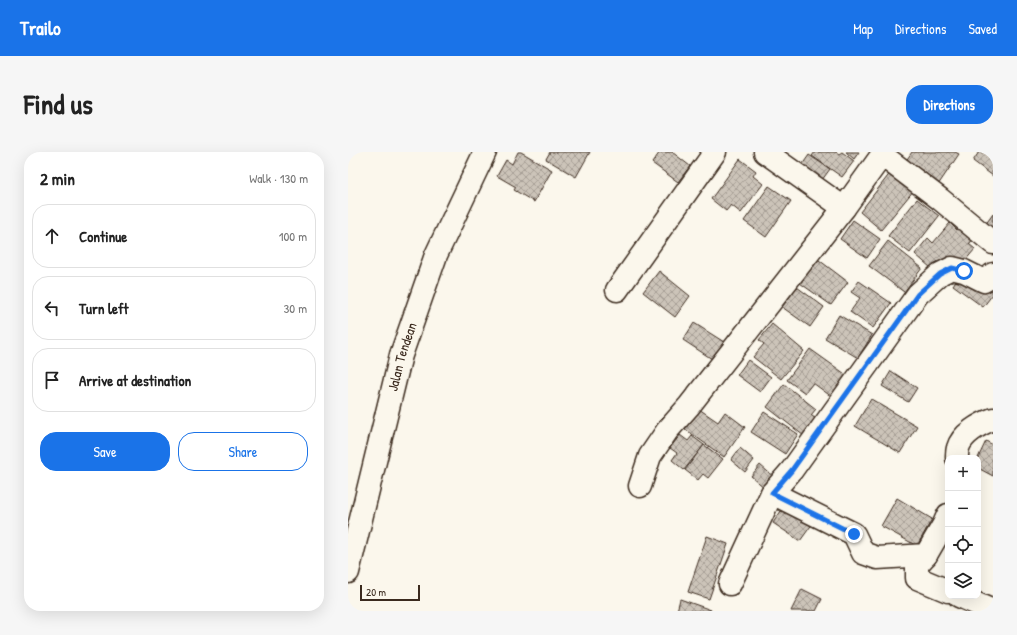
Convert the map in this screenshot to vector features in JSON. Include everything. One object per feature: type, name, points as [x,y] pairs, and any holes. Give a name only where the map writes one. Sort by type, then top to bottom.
[{"type":"street","name":"Jalan Tendean","points":[[348,572],[401,355],[436,255],[484,152]]},
{"type":"street","points":[[617,290],[715,152]]},
{"type":"street","points":[[768,153],[844,208]]},
{"type":"street","points":[[640,486],[650,456],[667,431],[689,406],[844,208],[883,154],[993,243]]},
{"type":"street","points":[[730,584],[772,493],[792,470],[918,294],[940,274],[952,268],[964,271],[984,281],[993,274]]},
{"type":"street","points":[[957,455],[958,448],[973,429],[993,418]]},
{"type":"street","points":[[772,493],[854,534],[863,553],[877,558],[926,555]]},
{"type":"street","points":[[945,522],[926,555],[917,565],[917,578],[945,590]]},
{"type":"street","points":[[966,599],[993,611]]},
{"type":"building","points":[[518,152],[521,152],[552,170],[534,202],[514,190],[516,187],[497,176],[506,160],[512,164]]},
{"type":"building","points":[[550,152],[590,152],[576,177],[546,159]]},
{"type":"building","points":[[660,152],[672,152],[690,166],[678,182],[652,163]]},
{"type":"building","points":[[815,152],[836,152],[839,154],[842,152],[854,161],[842,177],[812,156]]},
{"type":"building","points":[[846,152],[859,152],[854,159]]},
{"type":"building","points":[[912,152],[955,152],[959,154],[936,188],[903,165]]},
{"type":"building","points":[[979,152],[993,152],[993,176],[973,161]]},
{"type":"building","points":[[809,155],[830,169],[822,180],[802,165]]},
{"type":"building","points":[[740,159],[756,171],[753,176],[763,184],[741,213],[731,205],[726,211],[711,199]]},
{"type":"building","points":[[891,172],[914,190],[881,230],[860,212]]},
{"type":"building","points":[[769,186],[791,201],[766,237],[744,221]]},
{"type":"building","points":[[917,199],[939,216],[910,253],[888,236]]},
{"type":"building","points":[[993,214],[993,231],[985,225]]},
{"type":"building","points":[[853,220],[880,239],[867,258],[840,239]]},
{"type":"building","points":[[950,223],[957,230],[962,224],[976,236],[969,244],[975,249],[947,282],[915,254],[928,238],[933,243]]},
{"type":"building","points":[[888,241],[922,268],[904,292],[869,266]]},
{"type":"building","points":[[815,257],[848,282],[831,305],[797,281]]},
{"type":"building","points":[[965,268],[993,289],[993,294],[983,307],[953,285]]},
{"type":"building","points":[[659,271],[690,296],[675,317],[643,292]]},
{"type":"building","points":[[859,281],[891,303],[873,328],[850,312],[860,298],[851,292]]},
{"type":"building","points":[[797,287],[824,307],[810,327],[782,307]]},
{"type":"building","points":[[839,315],[872,335],[858,358],[825,338]]},
{"type":"building","points":[[694,323],[724,342],[712,359],[683,340]]},
{"type":"building","points":[[772,324],[804,351],[781,379],[753,357],[764,344],[759,340]]},
{"type":"building","points":[[810,349],[848,376],[832,397],[813,383],[805,393],[787,380]]},
{"type":"building","points":[[748,360],[771,377],[760,392],[737,375]]},
{"type":"building","points":[[891,371],[917,388],[908,402],[882,386]]},
{"type":"building","points":[[784,384],[816,409],[811,415],[817,420],[804,436],[767,407]]},
{"type":"building","points":[[871,399],[917,426],[900,453],[855,426]]},
{"type":"building","points":[[699,409],[718,422],[725,412],[745,427],[724,457],[685,429]]},
{"type":"building","points":[[764,412],[798,434],[785,454],[751,432]]},
{"type":"building","points":[[680,435],[688,441],[692,436],[704,445],[684,470],[672,460],[677,453],[670,448]]},
{"type":"building","points":[[986,441],[993,445],[993,476],[981,470],[981,455],[979,455]]},
{"type":"building","points":[[704,445],[723,459],[708,478],[703,474],[698,480],[685,470]]},
{"type":"building","points":[[740,448],[754,460],[745,472],[731,460]]},
{"type":"building","points":[[760,465],[775,478],[766,489],[751,476]]},
{"type":"building","points":[[897,498],[932,519],[917,546],[881,526]]},
{"type":"building","points":[[785,505],[813,523],[800,541],[773,523]]},
{"type":"building","points":[[707,536],[728,544],[709,599],[688,592]]},
{"type":"building","points":[[802,589],[822,599],[816,611],[791,611]]},
{"type":"building","points":[[680,599],[711,610],[711,611],[677,611]]},
{"type":"route","points":[[854,534],[772,493],[792,470],[918,294],[940,274],[952,268],[964,271]]}]
